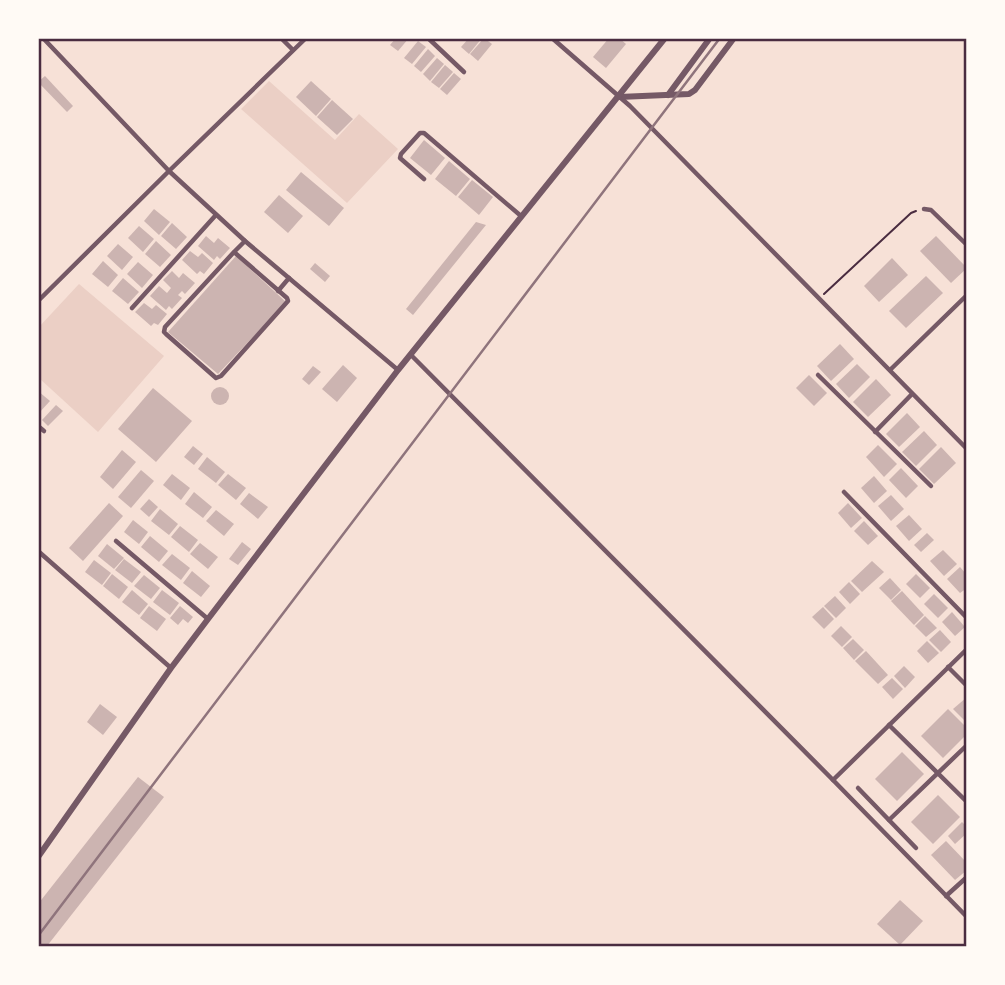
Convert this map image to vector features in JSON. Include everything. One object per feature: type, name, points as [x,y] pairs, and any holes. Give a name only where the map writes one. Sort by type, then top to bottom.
[{"type":"street","points":[[43,38],[215,216],[398,370]]},
{"type":"street","points":[[281,38],[293,50]]},
{"type":"street","points":[[38,301],[306,38]]},
{"type":"street","points":[[428,38],[464,72]]},
{"type":"street","points":[[552,38],[619,97],[967,449]]},
{"type":"street","points":[[38,857],[171,668],[398,370],[665,38]]},
{"type":"street","points":[[668,95],[710,38]]},
{"type":"street","points":[[619,97],[689,94],[695,90],[734,38]]},
{"type":"street","points":[[424,179],[400,158],[420,133],[424,133],[521,216]]},
{"type":"street","points":[[923,209],[931,210],[939,216],[967,245]]},
{"type":"street","points":[[132,308],[215,216]]},
{"type":"street","points":[[234,252],[287,298],[286,304],[216,378],[164,330],[165,327],[244,241]]},
{"type":"street","points":[[278,290],[289,278]]},
{"type":"street","points":[[890,370],[967,295]]},
{"type":"street","points":[[411,355],[967,917]]},
{"type":"street","points":[[818,375],[930,486]]},
{"type":"street","points":[[875,432],[912,394]]},
{"type":"street","points":[[38,426],[44,431]]},
{"type":"street","points":[[844,492],[967,618]]},
{"type":"street","points":[[116,541],[208,619]]},
{"type":"street","points":[[38,551],[171,668]]},
{"type":"street","points":[[833,780],[967,649]]},
{"type":"street","points":[[948,667],[967,686]]},
{"type":"street","points":[[889,725],[967,802]]},
{"type":"street","points":[[890,820],[965,747]]},
{"type":"street","points":[[858,788],[916,848]]},
{"type":"street","points":[[946,896],[967,877]]},
{"type":"path","points":[[819,298],[911,213],[923,209]]},
{"type":"shaded area","points":[[269,81],[335,140],[359,114],[398,149],[347,203],[241,109]]},
{"type":"shaded area","points":[[79,284],[164,356],[98,432],[39,378],[39,327]]},
{"type":"building","points":[[396,38],[409,38],[398,51],[390,45]]},
{"type":"building","points":[[469,38],[482,38],[469,54],[461,47]]},
{"type":"building","points":[[484,38],[492,44],[478,61],[470,54]]},
{"type":"building","points":[[609,38],[619,38],[626,44],[606,68],[593,57]]},
{"type":"building","points":[[418,41],[426,47],[412,64],[404,58]]},
{"type":"building","points":[[428,49],[435,56],[421,72],[414,66]]},
{"type":"building","points":[[437,58],[444,64],[430,81],[423,74]]},
{"type":"building","points":[[445,65],[453,72],[439,88],[431,82]]},
{"type":"building","points":[[454,73],[461,79],[447,95],[440,89]]},
{"type":"building","points":[[45,76],[73,106],[67,112],[38,82]]},
{"type":"building","points":[[311,81],[331,99],[316,116],[296,97]]},
{"type":"building","points":[[332,100],[353,119],[337,135],[317,117]]},
{"type":"building","points":[[424,140],[445,158],[431,175],[410,158]]},
{"type":"building","points":[[449,161],[470,179],[456,196],[435,179]]},
{"type":"building","points":[[301,172],[344,208],[329,226],[286,190]]},
{"type":"building","points":[[472,180],[493,197],[479,215],[458,197]]},
{"type":"building","points":[[279,195],[303,216],[288,233],[264,212]]},
{"type":"building","points":[[154,209],[170,222],[159,235],[144,221]]},
{"type":"building","points":[[476,222],[486,225],[413,315],[406,309]]},
{"type":"building","points":[[172,223],[187,237],[176,249],[161,236]]},
{"type":"building","points":[[139,226],[154,239],[143,252],[128,238]]},
{"type":"building","points":[[206,236],[214,243],[218,238],[230,248],[220,259],[217,256],[214,260],[198,246]]},
{"type":"building","points":[[936,236],[967,268],[951,283],[920,251]]},
{"type":"building","points":[[156,241],[171,255],[160,267],[145,254]]},
{"type":"building","points":[[118,244],[133,257],[122,270],[107,256]]},
{"type":"building","points":[[190,251],[198,257],[202,253],[213,263],[204,274],[200,271],[197,274],[182,260]]},
{"type":"building","points":[[236,256],[286,302],[218,374],[168,332]]},
{"type":"building","points":[[892,258],[908,275],[879,302],[864,286]]},
{"type":"building","points":[[103,261],[118,275],[108,287],[92,274]]},
{"type":"building","points":[[138,262],[153,275],[142,288],[127,274]]},
{"type":"building","points":[[315,263],[330,276],[325,282],[310,269]]},
{"type":"building","points":[[172,271],[179,278],[183,273],[195,283],[185,294],[182,291],[178,295],[182,298],[172,309],[169,306],[166,310],[150,296],[159,286],[167,293],[171,288],[163,280]]},
{"type":"building","points":[[926,276],[943,293],[906,328],[889,311]]},
{"type":"building","points":[[123,278],[139,292],[128,304],[112,291]]},
{"type":"building","points":[[144,303],[152,309],[156,305],[167,314],[158,325],[154,323],[151,326],[135,312]]},
{"type":"building","points":[[840,344],[854,359],[831,381],[817,366]]},
{"type":"building","points":[[857,364],[870,377],[849,398],[836,384]]},
{"type":"building","points":[[343,365],[357,378],[337,402],[322,389]]},
{"type":"building","points":[[313,366],[321,372],[309,385],[302,379]]},
{"type":"building","points":[[809,375],[827,393],[814,406],[796,388]]},
{"type":"building","points":[[876,379],[891,395],[868,417],[853,402]]},
{"type":"building","points":[[216,387],[224,387],[229,396],[227,403],[216,405],[211,400],[211,392]]},
{"type":"building","points":[[153,388],[192,421],[156,462],[118,429]]},
{"type":"building","points":[[38,391],[50,401],[38,414]]},
{"type":"building","points":[[56,405],[63,411],[48,426],[42,420]]},
{"type":"building","points":[[907,413],[920,427],[899,447],[886,434]]},
{"type":"building","points":[[924,431],[937,445],[916,466],[902,452]]},
{"type":"building","points":[[878,445],[897,464],[884,477],[866,457]]},
{"type":"building","points":[[193,446],[203,454],[194,465],[184,457]]},
{"type":"building","points":[[941,447],[956,463],[934,484],[919,469]]},
{"type":"building","points":[[122,450],[136,462],[113,489],[100,477]]},
{"type":"building","points":[[207,457],[225,472],[216,483],[198,469]]},
{"type":"building","points":[[901,468],[918,486],[906,498],[889,480]]},
{"type":"building","points":[[141,470],[154,481],[131,508],[118,497]]},
{"type":"building","points":[[172,474],[190,488],[181,500],[163,485]]},
{"type":"building","points":[[228,474],[246,488],[236,500],[218,485]]},
{"type":"building","points":[[874,476],[887,491],[874,503],[861,488]]},
{"type":"building","points":[[194,492],[212,507],[203,518],[185,504]]},
{"type":"building","points":[[249,493],[268,507],[258,519],[240,504]]},
{"type":"building","points":[[891,495],[904,509],[891,521],[878,506]]},
{"type":"building","points":[[149,499],[158,507],[149,517],[140,509]]},
{"type":"building","points":[[109,503],[123,516],[83,561],[69,548]]},
{"type":"building","points":[[848,503],[862,518],[851,528],[838,513]]},
{"type":"building","points":[[160,509],[178,524],[169,535],[151,521]]},
{"type":"building","points":[[216,510],[234,524],[224,536],[206,521]]},
{"type":"building","points":[[909,515],[922,529],[909,541],[896,526]]},
{"type":"building","points":[[133,520],[148,532],[139,544],[124,532]]},
{"type":"building","points":[[864,521],[878,536],[868,545],[854,531]]},
{"type":"building","points":[[180,526],[198,540],[189,552],[171,537]]},
{"type":"building","points":[[927,533],[934,540],[921,552],[914,545]]},
{"type":"building","points":[[150,536],[168,551],[159,562],[141,547]]},
{"type":"building","points":[[242,542],[251,549],[238,565],[229,559]]},
{"type":"building","points":[[200,543],[218,557],[208,569],[190,554]]},
{"type":"building","points":[[107,544],[124,558],[114,569],[98,556]]},
{"type":"building","points":[[943,550],[957,564],[944,576],[930,561]]},
{"type":"building","points":[[172,554],[190,568],[181,580],[162,565]]},
{"type":"building","points":[[124,559],[141,572],[132,583],[115,570]]},
{"type":"building","points":[[94,560],[111,573],[102,585],[85,572]]},
{"type":"building","points":[[872,561],[884,572],[862,592],[851,581]]},
{"type":"building","points":[[960,567],[967,575],[967,588],[960,593],[947,579]]},
{"type":"building","points":[[192,571],[210,586],[201,597],[183,583]]},
{"type":"building","points":[[112,574],[128,587],[119,599],[103,586]]},
{"type":"building","points":[[916,574],[930,588],[920,598],[906,584]]},
{"type":"building","points":[[144,575],[160,588],[151,599],[134,586]]},
{"type":"building","points":[[890,578],[901,590],[891,600],[879,588]]},
{"type":"building","points":[[849,582],[860,594],[850,604],[839,592]]},
{"type":"building","points":[[132,590],[148,604],[139,615],[122,602]]},
{"type":"building","points":[[162,590],[179,603],[170,615],[153,602]]},
{"type":"building","points":[[902,591],[924,615],[914,625],[891,601]]},
{"type":"building","points":[[934,594],[948,608],[938,618],[924,604]]},
{"type":"building","points":[[835,596],[846,608],[836,618],[824,606]]},
{"type":"building","points":[[149,606],[166,619],[157,631],[140,618]]},
{"type":"building","points":[[180,606],[193,617],[188,623],[183,619],[178,625],[170,618]]},
{"type":"building","points":[[823,607],[834,619],[824,629],[812,617]]},
{"type":"building","points":[[952,612],[965,627],[955,636],[942,622]]},
{"type":"building","points":[[925,616],[937,628],[926,637],[915,626]]},
{"type":"building","points":[[841,626],[852,637],[842,647],[831,636]]},
{"type":"building","points":[[940,630],[951,642],[941,652],[929,640]]},
{"type":"building","points":[[853,639],[864,650],[854,660],[843,648]]},
{"type":"building","points":[[927,641],[939,653],[928,663],[917,651]]},
{"type":"building","points":[[866,651],[888,675],[878,684],[855,661]]},
{"type":"building","points":[[904,666],[915,677],[905,688],[894,676]]},
{"type":"building","points":[[892,678],[903,689],[893,699],[882,687]]},
{"type":"building","points":[[967,697],[967,723],[953,709]]},
{"type":"building","points":[[100,704],[117,717],[103,735],[87,722]]},
{"type":"building","points":[[948,709],[967,728],[967,734],[943,758],[921,736]]},
{"type":"building","points":[[902,752],[924,774],[897,801],[875,779]]},
{"type":"building","points":[[138,777],[164,797],[47,946],[38,946],[38,904]]},
{"type":"building","points":[[938,795],[960,817],[933,844],[911,822]]},
{"type":"building","points":[[962,822],[967,827],[967,833],[955,844],[948,836]]},
{"type":"building","points":[[946,841],[967,863],[967,870],[955,880],[931,855]]},
{"type":"building","points":[[900,900],[923,921],[900,945],[877,924]]},
{"type":"railway","points":[[38,936],[720,38]]}]
